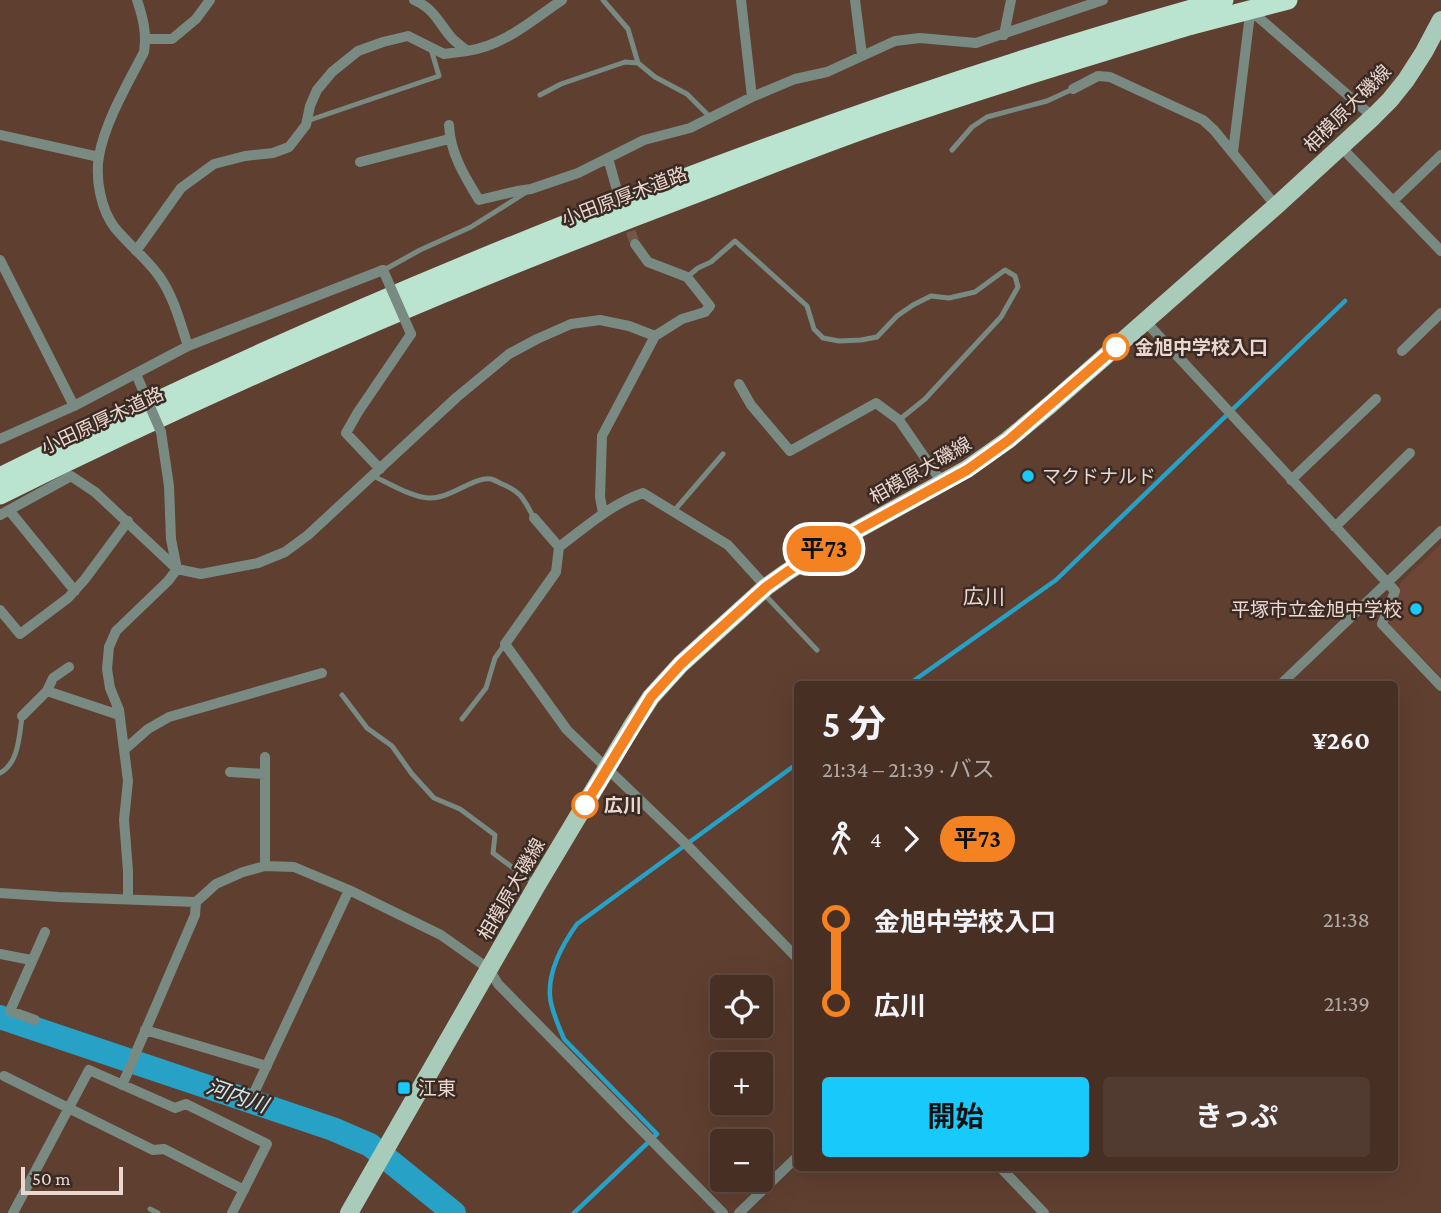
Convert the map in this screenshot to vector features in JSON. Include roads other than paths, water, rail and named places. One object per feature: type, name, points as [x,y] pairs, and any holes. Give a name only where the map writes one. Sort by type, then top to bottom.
[{"type":"highway","name":"小田原厚木道路","points":[[3,507],[236,383],[418,303],[650,210],[877,124],[1192,17],[1224,0]]},
{"type":"highway","name":"小田原厚木道路","points":[[0,477],[252,356],[410,287],[635,197],[872,108],[1017,60],[1192,17],[1288,0]]},
{"type":"main road","name":"相模原大磯線","points":[[349,1213],[607,767],[651,697],[681,664],[764,589],[787,572],[830,545],[967,470],[1009,440],[1276,206],[1373,117],[1406,80],[1441,20]]},
{"type":"street","points":[[137,0],[144,19],[144,52],[105,133],[97,173],[102,200],[114,227],[158,275],[172,297],[188,346]]},
{"type":"street","points":[[146,39],[172,39],[196,19],[209,0]]},
{"type":"street","points":[[414,0],[423,4],[439,19],[451,37],[467,51]]},
{"type":"street","points":[[136,251],[181,188],[214,163],[273,153],[289,147],[306,125],[317,90],[332,72],[358,51],[408,36],[444,54],[483,48],[500,42],[562,0]]},
{"type":"street","points":[[741,0],[752,97]]},
{"type":"street","points":[[855,0],[862,55]]},
{"type":"street","points":[[1004,35],[1011,0]]},
{"type":"street","points":[[449,125],[449,139],[460,168],[479,200],[531,190],[578,173],[644,140],[690,128],[752,97],[795,79],[827,72],[895,41],[920,38],[976,43],[1103,0]]},
{"type":"street","points":[[1251,5],[1373,117]]},
{"type":"street","points":[[1233,152],[1251,5]]},
{"type":"street","points":[[1073,89],[1098,76],[1110,78],[1203,120],[1233,152],[1276,206]]},
{"type":"street","points":[[0,135],[99,157]]},
{"type":"street","points":[[360,162],[449,139]]},
{"type":"street","points":[[1341,147],[1441,251]]},
{"type":"street","points":[[1393,201],[1441,155]]},
{"type":"street","points":[[608,158],[618,194]]},
{"type":"street","points":[[603,513],[600,497],[602,436],[655,337],[682,319],[705,312],[710,306],[687,277],[648,262],[635,244]]},
{"type":"street","points":[[0,260],[74,406]]},
{"type":"street","points":[[0,439],[74,406],[188,346],[383,270],[411,334],[346,433],[376,472]]},
{"type":"street","points":[[1402,351],[1441,313]]},
{"type":"street","points":[[75,591],[3,507],[71,476],[95,492],[177,569],[201,574],[258,563],[285,552],[308,534],[467,388],[509,354],[571,324],[600,320],[629,326],[655,337]]},
{"type":"street","points":[[1145,321],[1395,591],[1382,624],[1441,686]]},
{"type":"street","points":[[128,898],[124,820],[128,781],[119,715],[107,669],[109,647],[116,631],[168,582],[177,569],[171,539],[169,486],[161,432],[136,374]]},
{"type":"street","points":[[739,384],[751,405],[790,451],[876,403],[899,419],[943,484]]},
{"type":"street","points":[[1291,480],[1376,399]]},
{"type":"street","points":[[1335,527],[1410,453]]},
{"type":"street","points":[[764,589],[728,545],[643,494],[625,499],[559,547],[556,572],[505,644],[567,730],[688,845],[794,955]]},
{"type":"street","points":[[534,519],[559,547]]},
{"type":"street","points":[[0,610],[20,634],[75,591],[128,521]]},
{"type":"street","points":[[1283,681],[1441,531]]},
{"type":"street","points":[[22,716],[47,691],[53,678],[69,667]]},
{"type":"street","points":[[124,750],[148,729],[169,718],[322,673]]},
{"type":"street","points":[[47,691],[119,715]]},
{"type":"street","points":[[265,757],[265,866]]},
{"type":"street","points":[[230,772],[265,774]]},
{"type":"street","points":[[122,1084],[195,915],[196,902],[216,884],[243,872],[265,866],[294,867],[349,890],[441,935],[489,969],[498,984],[723,1213]]},
{"type":"street","points":[[253,1095],[349,890]]},
{"type":"street","points":[[0,893],[196,902]]},
{"type":"street","points":[[35,1020],[10,1011],[45,932]]},
{"type":"street","points":[[0,954],[32,960]]},
{"type":"street","points":[[145,1030],[267,1066]]},
{"type":"street","points":[[13,1213],[89,1070],[175,1108],[186,1104],[267,1144],[232,1213]]},
{"type":"street","points":[[4,1076],[153,1150],[164,1149],[244,1190]]},
{"type":"street","points":[[739,1213],[794,1160]]},
{"type":"street","points":[[1004,1171],[1044,1213]]},
{"type":"street","points":[[0,1210],[8,1213]]},
{"type":"lane","points":[[603,0],[628,29],[638,63],[655,77],[687,94],[710,117]]},
{"type":"lane","points":[[307,121],[439,76],[430,46]]},
{"type":"lane","points":[[540,95],[561,84],[625,62],[638,63]]},
{"type":"lane","points":[[952,150],[972,127],[987,117],[1047,101],[1073,89]]},
{"type":"lane","points":[[383,270],[471,227],[531,190]]},
{"type":"lane","points":[[687,277],[711,262],[735,241],[807,306],[814,329],[823,338],[839,341],[877,337],[897,316],[931,296],[949,298],[975,292],[1005,270],[1015,276],[1018,287],[1001,317],[925,399],[899,419]]},
{"type":"lane","points":[[674,511],[723,454]]},
{"type":"lane","points":[[376,472],[401,489],[427,498],[442,497],[478,481],[491,479],[516,490],[534,519]]},
{"type":"lane","points":[[764,589],[817,650]]},
{"type":"lane","points":[[463,719],[486,688],[495,658],[505,644]]},
{"type":"lane","points":[[342,695],[367,728],[392,746],[434,798],[460,809],[495,835],[494,853],[537,885]]},
{"type":"lane","points":[[0,773],[6,770],[15,755],[22,716]]},
{"type":"lane","points":[[150,1209],[158,1213]]},
{"type":"waterway","points":[[913,681],[1056,580],[1345,301]]},
{"type":"waterway","points":[[574,1213],[657,1134],[564,1039],[550,996],[551,977],[561,949],[577,924],[794,766]]},
{"type":"waterway","name":"河内川","points":[[0,1017],[333,1129],[370,1145],[454,1213]]},
{"type":"tunnel","points":[[626,217],[635,244]]},
{"type":"place","name":"金旭中学校入口","points":[[1116,347]]},
{"type":"place","name":"マクドナルド","points":[[1028,476]]},
{"type":"place","name":"平塚市立金旭中学校","points":[[1416,609]]},
{"type":"place","name":"広川","points":[[585,805]]},
{"type":"place","name":"江東","points":[[404,1088]]},
{"type":"district","name":"広川","points":[[984,597]]}]
